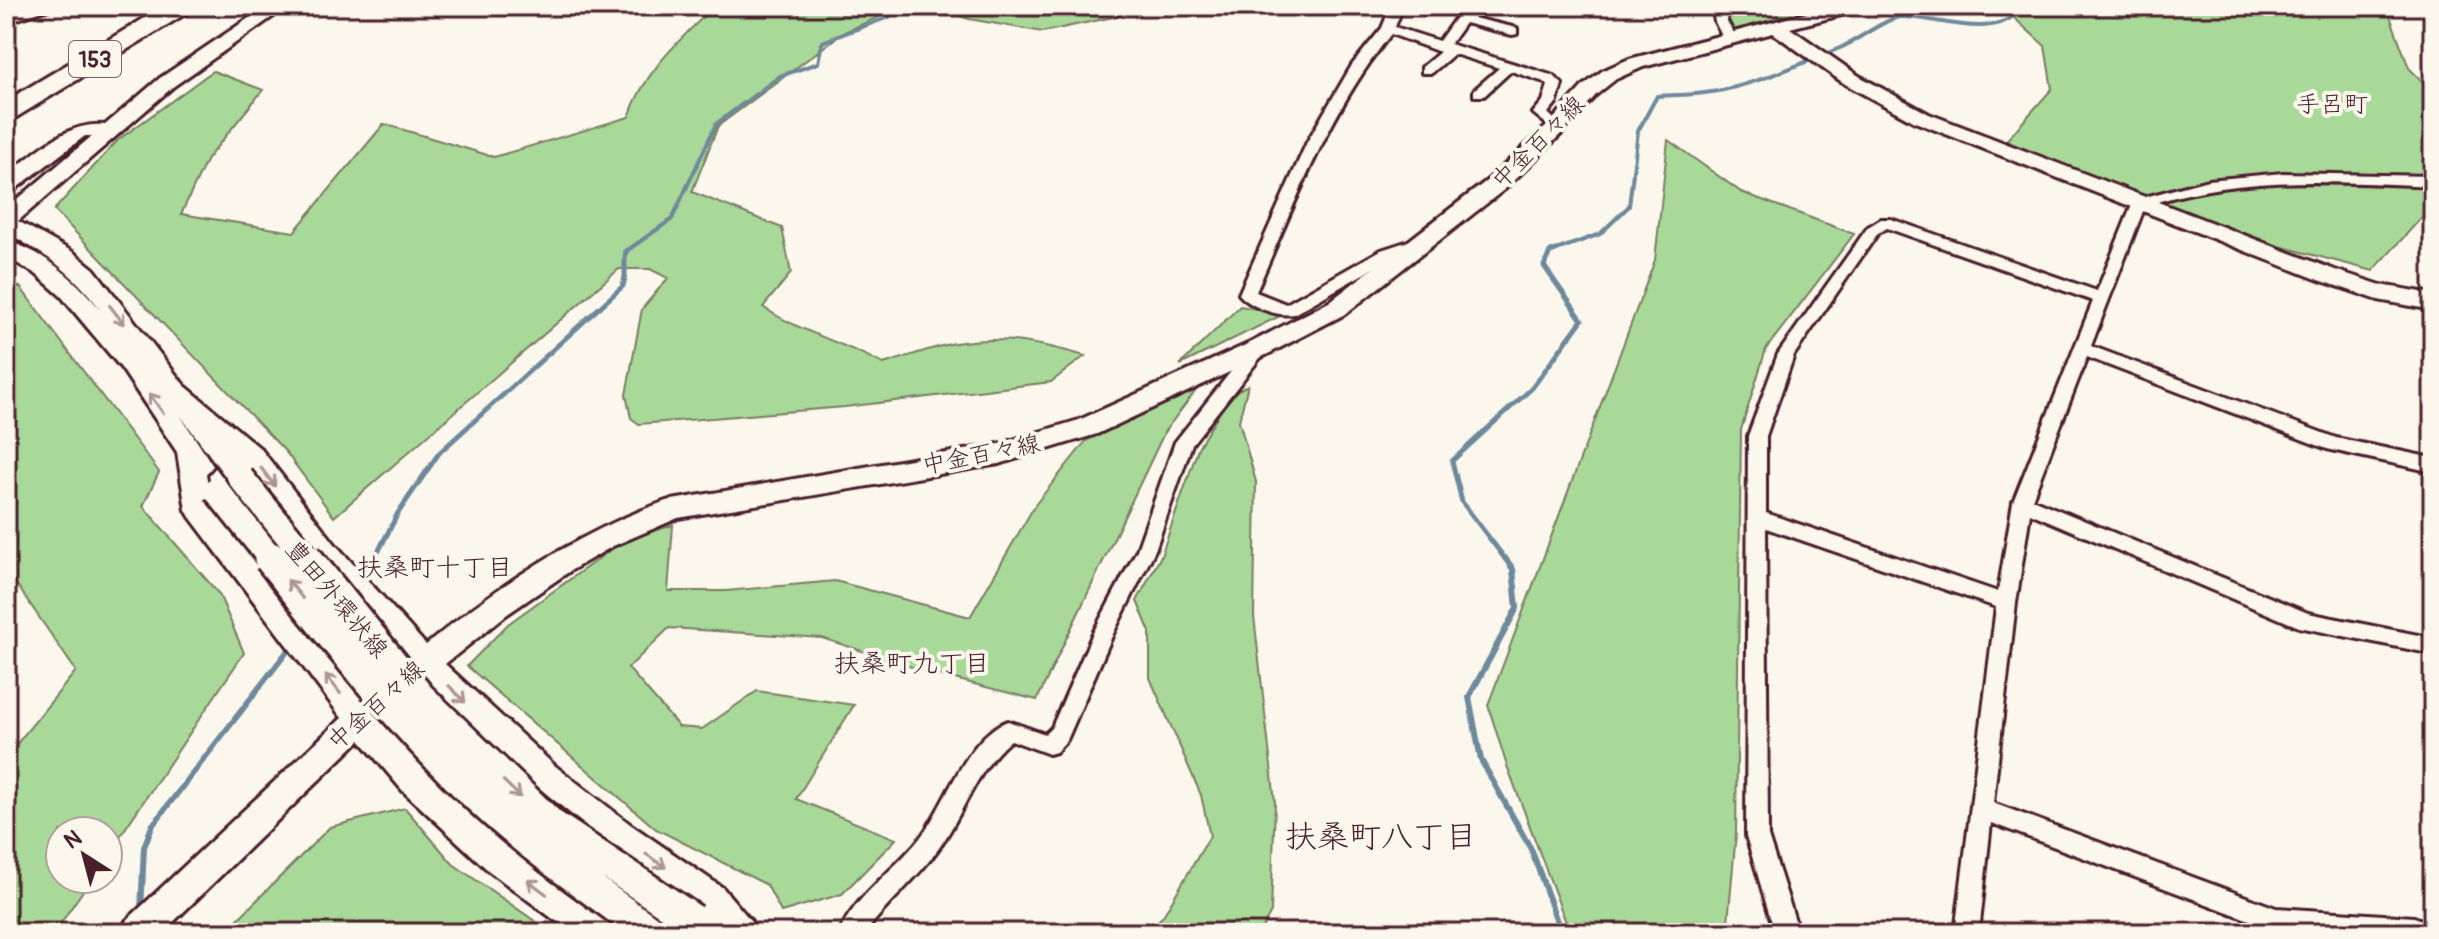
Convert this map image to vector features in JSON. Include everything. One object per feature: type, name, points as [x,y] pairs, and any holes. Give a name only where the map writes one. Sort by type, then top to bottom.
[{"type":"highway","name":"153","points":[[6,95],[154,6]]},
{"type":"highway","name":"153","points":[[6,112],[182,6]]},
{"type":"street","points":[[6,19],[52,6]]},
{"type":"street","points":[[6,222],[167,82],[279,6]]},
{"type":"street","points":[[1397,6],[1388,29],[1359,65],[1314,142],[1247,294],[1262,303],[1288,310],[1386,254],[1425,241]]},
{"type":"street","points":[[1427,70],[1446,49],[1470,6]]},
{"type":"street","points":[[1718,6],[1721,22],[1730,38]]},
{"type":"street","name":"中金百々線","points":[[138,933],[424,661],[562,559],[627,524],[675,508],[999,454],[1088,427],[1258,349],[1337,308],[1497,184],[1556,128],[1589,91],[1609,75],[1636,63],[1855,6]]},
{"type":"street","points":[[1463,19],[1512,31]]},
{"type":"street","points":[[1776,27],[1852,80],[1922,118],[2327,275],[2378,292],[2433,302]]},
{"type":"street","points":[[1388,29],[1549,79],[1555,84],[1550,102],[1540,113],[1556,128]]},
{"type":"street","points":[[1479,93],[1508,67]]},
{"type":"street","points":[[6,185],[78,132],[87,129],[107,131]]},
{"type":"street","points":[[1967,933],[2006,603],[2022,502],[2139,203],[2170,190],[2279,177],[2433,181]]},
{"type":"street","name":"豊田外環状線","points":[[6,222],[55,263],[65,285],[108,337],[190,452],[282,533],[420,698],[550,824],[703,927]]},
{"type":"street","points":[[1787,933],[1757,836],[1757,436],[1786,354],[1873,230],[1886,222],[2100,298]]},
{"type":"street","name":"豊田外環状線","points":[[6,248],[86,274],[170,387],[228,484],[337,640],[458,778],[530,842],[652,933]]},
{"type":"street","points":[[2080,348],[2333,444],[2433,465]]},
{"type":"street","points":[[851,933],[869,906],[929,844],[991,742],[1008,730],[1049,745],[1060,733],[1103,633],[1146,550],[1184,442],[1258,349]]},
{"type":"street","points":[[170,387],[252,456],[325,552],[424,661],[543,775],[619,835],[711,899],[739,933]]},
{"type":"street","points":[[190,452],[199,510],[361,720],[414,781],[501,860],[599,933]]},
{"type":"street","points":[[2022,502],[2306,621],[2433,646]]},
{"type":"street","points":[[1757,517],[2006,603]]},
{"type":"street","points":[[1982,809],[2276,919],[2414,928],[2427,933]]},
{"type":"green space","points":[[714,6],[904,6],[844,32],[718,126],[692,192],[782,228],[791,273],[763,307],[792,324],[883,364],[942,346],[978,340],[1024,342],[1085,356],[1051,382],[845,407],[639,424],[631,418],[626,395],[642,309],[668,278],[650,269],[619,269],[334,517],[285,451],[54,210],[118,140],[213,71],[263,90],[207,159],[181,214],[294,232],[384,124],[494,157],[629,117],[654,71]]},
{"type":"green space","points":[[930,6],[1131,6],[1118,16],[1043,32],[969,19]]},
{"type":"green space","points":[[1729,6],[1829,6],[1734,30],[1728,17]]},
{"type":"green space","points":[[2012,6],[2393,6],[2389,13],[2409,68],[2433,92],[2433,205],[2373,271],[2242,236],[2004,143],[2052,89],[2045,46],[2012,16]]},
{"type":"green space","points":[[1668,140],[1741,192],[1854,234],[1766,349],[1741,430],[1736,833],[1727,933],[1570,933],[1506,763],[1488,705],[1655,260]]},
{"type":"green space","points":[[6,284],[20,287],[159,472],[143,506],[219,594],[244,653],[124,830],[124,815],[44,815],[44,895],[80,895],[54,933],[6,933],[6,757],[76,671],[6,569]]},
{"type":"green space","points":[[1240,306],[1284,314],[1180,365]]},
{"type":"green space","points":[[1204,380],[1165,431],[1037,700],[927,672],[822,638],[669,628],[628,668],[679,727],[702,729],[757,691],[854,705],[796,799],[896,839],[842,894],[781,912],[767,885],[656,829],[467,666],[508,624],[623,541],[673,525],[668,591],[726,591],[835,581],[970,617],[1035,505],[1086,441]]},
{"type":"green space","points":[[1248,385],[1239,421],[1256,482],[1254,616],[1275,802],[1271,912],[1260,933],[1146,933],[1163,916],[1210,836],[1201,795],[1150,678],[1150,632],[1137,601],[1161,556],[1199,446],[1232,393]]},
{"type":"green space","points":[[405,808],[453,864],[552,933],[224,933],[330,827]]},
{"type":"waterway","points":[[627,251],[672,219],[716,124],[780,76],[818,63],[822,42],[889,17],[895,6]]},
{"type":"waterway","points":[[1551,252],[1600,234],[1629,206],[1638,131],[1657,96],[1712,92],[1760,79],[1840,48],[1895,18],[1982,26],[1998,24],[2023,6]]},
{"type":"waterway","points":[[1506,560],[1462,502],[1452,461],[1532,388],[1582,320],[1544,266],[1550,252],[1556,250]]},
{"type":"waterway","points":[[374,560],[398,513],[439,453],[623,286],[627,251]]},
{"type":"waterway","points":[[362,580],[375,558]]},
{"type":"waterway","points":[[1505,558],[1513,569],[1517,608],[1469,697],[1481,760],[1532,851],[1561,933]]},
{"type":"waterway","points":[[141,912],[144,847],[152,826],[293,644]]},
{"type":"district","name":"手呂町","points":[[2332,104]]},
{"type":"district","name":"扶桑町十丁目","points":[[435,567]]},
{"type":"district","name":"扶桑町九丁目","points":[[912,663]]},
{"type":"district","name":"扶桑町八丁目","points":[[1381,836]]}]
